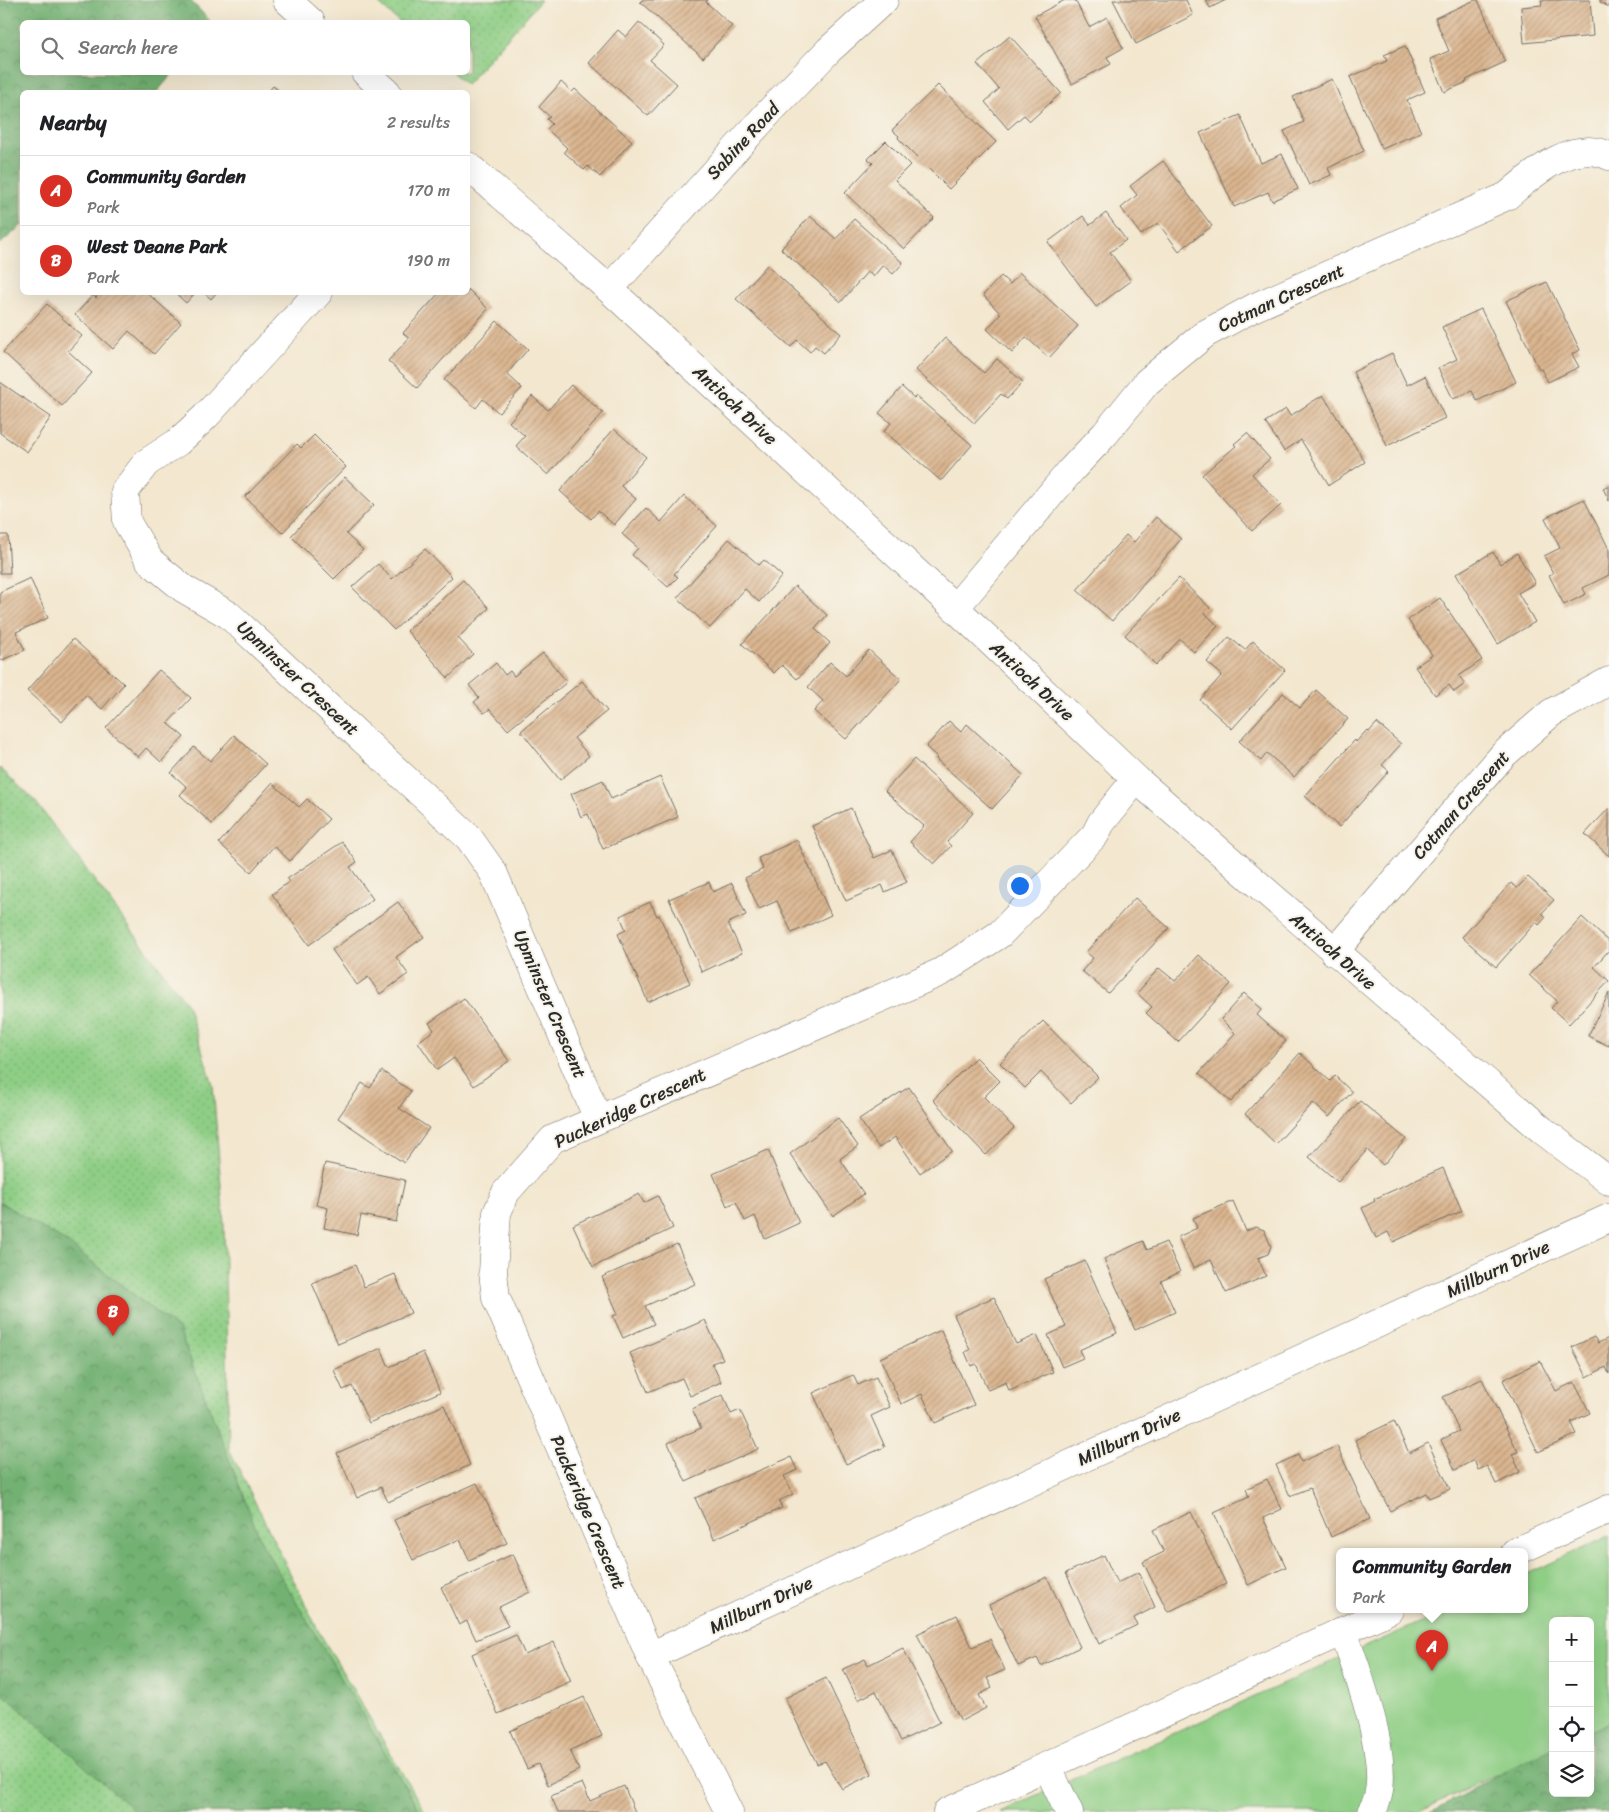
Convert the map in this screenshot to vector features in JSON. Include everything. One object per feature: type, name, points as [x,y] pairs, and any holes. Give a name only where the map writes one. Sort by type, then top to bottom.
[{"type":"street","points":[[287,0],[310,20]]},
{"type":"street","name":"Sabine Road","points":[[609,289],[772,109],[829,50],[884,0]]},
{"type":"street","points":[[369,75],[385,90]]},
{"type":"street","name":"Cotman Crescent","points":[[955,608],[1072,469],[1105,434],[1147,382],[1205,334],[1255,307],[1507,196],[1536,172],[1576,152],[1597,150],[1609,156]]},
{"type":"street","name":"Antioch Drive","points":[[470,168],[609,289],[955,608],[1136,779],[1542,1130],[1609,1181]]},
{"type":"street","name":"Upminster Crescent","points":[[316,295],[205,417],[178,442],[146,462],[125,491],[127,522],[150,560],[184,588],[229,615],[469,838],[493,872],[598,1119]]},
{"type":"street","name":"Cotman Crescent","points":[[1334,952],[1503,755],[1551,713],[1609,681]]},
{"type":"street","name":"Puckeridge Crescent","points":[[729,1812],[650,1656],[496,1298],[493,1272],[497,1214],[506,1192],[553,1139],[941,972],[1000,934],[1095,835],[1101,823],[1136,779]]},
{"type":"street","name":"Millburn Drive","points":[[650,1656],[1609,1218]]},
{"type":"street","points":[[1524,1548],[1609,1509]]},
{"type":"street","points":[[947,1812],[1382,1613]]},
{"type":"street","points":[[1343,1631],[1368,1705],[1377,1746],[1380,1791],[1379,1799],[1371,1812]]},
{"type":"street","points":[[1047,1766],[1068,1812]]},
{"type":"green space","points":[[0,0],[190,0],[209,20],[20,20],[20,75],[171,75],[159,90],[20,90],[20,227],[0,244]]},
{"type":"green space","points":[[375,0],[541,0],[466,85],[455,75],[470,75],[470,20],[397,20]]},
{"type":"green space","points":[[0,768],[35,801],[187,1004],[213,1085],[224,1224],[229,1449],[319,1632],[425,1812],[0,1812]]},
{"type":"green space","points":[[0,1202],[69,1244],[179,1330],[262,1544],[420,1812],[136,1812],[0,1691]]},
{"type":"green space","points":[[1609,1536],[1609,1722],[1594,1729],[1594,1617],[1549,1617],[1549,1750],[1418,1812],[1000,1812],[1440,1613],[1528,1613],[1528,1574]]},
{"type":"green space","points":[[1609,1711],[1609,1812],[1431,1812],[1502,1773],[1549,1743],[1549,1797],[1594,1797],[1594,1718]]},
{"type":"building","points":[[642,0],[708,0],[706,2],[732,26],[703,58],[640,2]]},
{"type":"building","points":[[1065,0],[1075,0],[1089,27],[1107,17],[1123,48],[1107,57],[1111,64],[1072,84],[1035,16]]},
{"type":"building","points":[[1113,0],[1186,0],[1193,15],[1136,44]]},
{"type":"building","points":[[1206,0],[1226,0],[1210,8]]},
{"type":"building","points":[[1478,0],[1505,62],[1444,92],[1430,59],[1449,51],[1435,18]]},
{"type":"building","points":[[1541,0],[1590,0],[1593,36],[1524,43],[1521,7],[1542,5]]},
{"type":"building","points":[[1600,0],[1609,0],[1609,7],[1600,2]]},
{"type":"building","points":[[639,22],[664,45],[650,60],[677,84],[648,116],[589,63],[618,30],[626,37]]},
{"type":"building","points":[[1010,36],[1061,93],[1030,121],[1024,115],[1008,129],[985,102],[999,89],[977,64]]},
{"type":"building","points":[[1405,46],[1425,92],[1407,100],[1421,132],[1382,149],[1350,77],[1387,61],[1384,55]]},
{"type":"building","points":[[1332,79],[1364,151],[1328,168],[1331,175],[1309,185],[1284,131],[1304,122],[1293,97]]},
{"type":"building","points":[[561,82],[572,92],[575,89],[632,141],[600,177],[588,166],[584,170],[564,152],[567,148],[547,129],[552,124],[547,119],[550,117],[539,107]]},
{"type":"building","points":[[938,85],[996,142],[949,189],[892,130]]},
{"type":"building","points":[[273,86],[278,90],[270,90]]},
{"type":"building","points":[[1240,115],[1261,163],[1282,154],[1298,189],[1272,201],[1268,192],[1234,207],[1200,133]]},
{"type":"building","points":[[886,141],[910,165],[895,180],[934,218],[904,249],[845,193],[873,163],[868,159]]},
{"type":"building","points":[[1163,161],[1212,226],[1179,251],[1158,223],[1141,235],[1121,208],[1137,195],[1130,186]]},
{"type":"building","points":[[1106,213],[1126,240],[1110,252],[1131,281],[1096,307],[1048,242],[1083,216],[1090,225]]},
{"type":"building","points":[[810,216],[836,239],[854,219],[903,263],[893,274],[883,265],[873,277],[868,271],[841,302],[781,249]]},
{"type":"building","points":[[767,265],[841,334],[824,353],[815,346],[810,352],[797,340],[791,347],[736,299]]},
{"type":"building","points":[[1020,273],[1078,326],[1049,358],[1026,337],[1012,353],[987,329],[1001,314],[983,295],[1001,276],[1010,284]]},
{"type":"building","points":[[1547,282],[1580,350],[1572,354],[1579,367],[1548,382],[1541,369],[1539,369],[1506,301]]},
{"type":"building","points":[[470,291],[488,309],[417,388],[388,361],[409,338],[403,333],[437,295],[470,295]]},
{"type":"building","points":[[93,295],[96,298],[98,295],[149,295],[181,323],[154,354],[129,331],[113,349],[75,315]]},
{"type":"building","points":[[177,295],[193,295],[186,303]]},
{"type":"building","points":[[206,295],[214,295],[211,299]]},
{"type":"building","points":[[47,304],[82,336],[68,351],[92,373],[62,406],[3,352]]},
{"type":"building","points":[[1481,309],[1516,382],[1477,401],[1472,391],[1453,399],[1438,368],[1457,359],[1442,327]]},
{"type":"building","points":[[497,321],[528,349],[507,374],[522,388],[499,413],[483,399],[476,408],[444,380]]},
{"type":"building","points":[[945,338],[984,373],[997,359],[1023,382],[1007,399],[1001,394],[974,423],[916,370]]},
{"type":"building","points":[[1392,353],[1407,385],[1425,376],[1445,418],[1387,446],[1353,372]]},
{"type":"building","points":[[0,382],[51,417],[27,452],[0,433]]},
{"type":"building","points":[[571,385],[603,413],[548,475],[516,446],[525,436],[509,422],[532,396],[548,410]]},
{"type":"building","points":[[902,387],[914,398],[916,396],[972,445],[941,481],[884,431],[891,423],[879,413]]},
{"type":"building","points":[[1323,395],[1365,462],[1329,485],[1301,440],[1284,451],[1265,422],[1286,409],[1290,416]]},
{"type":"building","points":[[614,429],[646,457],[621,486],[636,499],[614,525],[598,511],[591,519],[560,491]]},
{"type":"building","points":[[1247,433],[1270,459],[1252,474],[1281,505],[1252,531],[1202,475],[1236,446],[1234,444]]},
{"type":"building","points":[[314,435],[346,467],[282,533],[245,497],[297,444],[301,448]]},
{"type":"building","points":[[345,477],[374,505],[346,534],[363,550],[334,579],[291,536]]},
{"type":"building","points":[[1609,485],[1609,501],[1603,488]]},
{"type":"building","points":[[684,496],[717,526],[674,574],[678,577],[668,587],[632,555],[638,548],[622,534],[646,508],[661,522]]},
{"type":"building","points":[[1584,499],[1609,549],[1609,575],[1583,588],[1586,594],[1564,605],[1549,575],[1553,573],[1544,556],[1560,548],[1545,518]]},
{"type":"building","points":[[1156,517],[1181,539],[1112,621],[1077,590],[1126,535],[1134,542]]},
{"type":"building","points":[[0,535],[8,535],[10,573],[0,573]]},
{"type":"building","points":[[729,539],[759,565],[764,560],[782,576],[759,602],[745,589],[710,628],[677,598]]},
{"type":"building","points":[[425,549],[452,577],[394,630],[352,587],[378,564],[392,579]]},
{"type":"building","points":[[1493,552],[1500,564],[1517,553],[1535,583],[1518,593],[1535,622],[1498,644],[1456,574]]},
{"type":"building","points":[[30,578],[48,618],[16,632],[25,650],[0,661],[0,592]]},
{"type":"building","points":[[1179,578],[1210,608],[1205,613],[1218,626],[1194,652],[1180,639],[1156,665],[1125,635]]},
{"type":"building","points":[[463,580],[489,608],[458,638],[473,654],[448,678],[407,631]]},
{"type":"building","points":[[795,586],[827,615],[815,629],[830,643],[797,679],[782,665],[774,673],[742,644]]},
{"type":"building","points":[[1440,598],[1482,660],[1459,676],[1465,684],[1454,692],[1449,685],[1435,695],[1415,667],[1432,655],[1408,620]]},
{"type":"building","points":[[1229,637],[1245,650],[1253,641],[1285,670],[1232,729],[1200,700],[1222,675],[1207,662]]},
{"type":"building","points":[[73,639],[124,684],[102,709],[86,695],[62,722],[27,691]]},
{"type":"building","points":[[869,650],[901,679],[846,739],[814,711],[823,701],[808,687],[830,662],[846,676]]},
{"type":"building","points":[[543,653],[567,682],[508,730],[490,709],[484,713],[474,702],[479,698],[469,685],[496,663],[505,675],[510,671],[514,676]]},
{"type":"building","points":[[159,670],[191,698],[168,723],[184,737],[161,762],[146,748],[138,757],[106,728]]},
{"type":"building","points":[[582,681],[607,711],[574,738],[589,756],[560,780],[521,731]]},
{"type":"building","points":[[1316,690],[1348,719],[1294,777],[1267,753],[1261,761],[1239,741],[1283,693],[1300,708]]},
{"type":"building","points":[[949,721],[961,732],[967,724],[1023,775],[992,809],[936,759],[937,757],[926,747]]},
{"type":"building","points":[[1377,723],[1401,744],[1382,765],[1389,771],[1339,827],[1305,796],[1355,740],[1356,742],[1367,730],[1369,732]]},
{"type":"building","points":[[234,735],[266,764],[212,824],[180,795],[187,787],[171,773],[194,747],[210,761]]},
{"type":"building","points":[[914,759],[973,813],[947,842],[951,846],[934,864],[910,842],[924,826],[885,791]]},
{"type":"building","points":[[660,777],[678,817],[603,849],[588,814],[581,817],[571,794],[603,780],[611,799]]},
{"type":"building","points":[[272,783],[299,807],[307,799],[329,819],[290,861],[274,846],[251,872],[219,843]]},
{"type":"building","points":[[851,808],[874,858],[892,850],[907,882],[885,892],[882,885],[846,901],[812,826]]},
{"type":"building","points":[[1609,808],[1609,856],[1585,834]]},
{"type":"building","points":[[797,840],[831,915],[792,933],[777,901],[759,909],[745,878],[763,869],[758,858]]},
{"type":"building","points":[[342,842],[357,862],[350,867],[373,899],[309,945],[272,894],[289,882],[287,879]]},
{"type":"building","points":[[1528,877],[1554,900],[1542,913],[1546,917],[1539,925],[1536,922],[1496,967],[1462,937],[1511,883],[1517,888]]},
{"type":"building","points":[[709,882],[713,892],[732,883],[746,915],[728,923],[742,953],[702,972],[669,899]]},
{"type":"building","points":[[1135,898],[1169,928],[1108,993],[1082,971],[1093,958],[1086,952]]},
{"type":"building","points":[[398,902],[424,937],[396,957],[408,974],[380,994],[368,977],[357,985],[332,950]]},
{"type":"building","points":[[650,902],[657,916],[659,915],[690,983],[648,1002],[618,934],[626,930],[620,916]]},
{"type":"building","points":[[1582,917],[1609,942],[1609,950],[1594,967],[1609,981],[1569,1024],[1551,1008],[1557,1001],[1529,975]]},
{"type":"building","points":[[1199,955],[1231,984],[1178,1042],[1146,1013],[1152,1007],[1137,993],[1159,968],[1175,981]]},
{"type":"building","points":[[1244,993],[1262,1009],[1257,1015],[1286,1041],[1231,1102],[1199,1073],[1235,1033],[1221,1019]]},
{"type":"building","points":[[1609,993],[1609,1046],[1588,1036]]},
{"type":"building","points":[[464,998],[509,1061],[474,1086],[454,1058],[437,1070],[418,1042],[434,1030],[429,1023]]},
{"type":"building","points":[[1043,1021],[1098,1077],[1071,1103],[1041,1072],[1025,1088],[1000,1063]]},
{"type":"building","points":[[1300,1053],[1330,1081],[1335,1076],[1352,1092],[1329,1117],[1313,1103],[1276,1144],[1245,1114]]},
{"type":"building","points":[[976,1057],[1000,1081],[984,1097],[1014,1128],[986,1155],[933,1100]]},
{"type":"building","points":[[382,1071],[411,1091],[399,1108],[429,1128],[404,1163],[338,1118],[362,1083],[370,1088]]},
{"type":"building","points":[[909,1087],[952,1151],[920,1173],[895,1137],[879,1148],[859,1119]]},
{"type":"building","points":[[1360,1101],[1406,1139],[1383,1165],[1367,1150],[1338,1182],[1309,1157]]},
{"type":"building","points":[[838,1118],[858,1146],[840,1159],[864,1194],[833,1216],[790,1154]]},
{"type":"building","points":[[768,1150],[799,1223],[765,1239],[755,1216],[745,1221],[736,1202],[727,1206],[713,1174]]},
{"type":"building","points":[[325,1163],[405,1180],[396,1222],[361,1215],[357,1235],[324,1228],[328,1208],[316,1205]]},
{"type":"building","points":[[1443,1168],[1462,1211],[1393,1242],[1388,1232],[1376,1238],[1362,1208],[1375,1201],[1374,1199]]},
{"type":"building","points":[[639,1194],[644,1203],[658,1196],[673,1228],[593,1267],[573,1225]]},
{"type":"building","points":[[1233,1201],[1246,1231],[1256,1227],[1264,1230],[1271,1246],[1268,1254],[1258,1258],[1266,1276],[1226,1293],[1211,1260],[1193,1268],[1178,1237],[1197,1228],[1193,1218]]},
{"type":"building","points":[[1143,1241],[1147,1250],[1166,1242],[1180,1272],[1161,1281],[1175,1312],[1135,1330],[1104,1259]]},
{"type":"building","points":[[677,1244],[695,1284],[645,1306],[654,1324],[623,1338],[613,1316],[618,1314],[602,1277]]},
{"type":"building","points":[[1085,1261],[1117,1333],[1079,1350],[1083,1358],[1062,1367],[1048,1335],[1066,1327],[1044,1279]]},
{"type":"building","points":[[355,1265],[364,1287],[395,1274],[411,1313],[338,1344],[312,1283]]},
{"type":"building","points":[[994,1297],[1016,1344],[1037,1335],[1053,1372],[1009,1391],[1006,1382],[988,1390],[976,1364],[971,1366],[965,1352],[970,1350],[954,1315]]},
{"type":"building","points":[[705,1320],[723,1359],[712,1363],[721,1382],[690,1396],[682,1378],[648,1392],[630,1353]]},
{"type":"building","points":[[941,1330],[974,1405],[935,1423],[922,1394],[901,1404],[880,1358]]},
{"type":"building","points":[[1594,1337],[1598,1343],[1609,1338],[1609,1374],[1606,1367],[1587,1377],[1572,1347]]},
{"type":"building","points":[[381,1348],[389,1367],[423,1352],[440,1392],[369,1423],[352,1386],[343,1390],[334,1370]]},
{"type":"building","points":[[1540,1361],[1556,1391],[1574,1382],[1590,1413],[1571,1422],[1577,1434],[1538,1452],[1503,1380]]},
{"type":"building","points":[[853,1375],[858,1385],[876,1377],[890,1407],[871,1416],[885,1447],[846,1464],[813,1393]]},
{"type":"building","points":[[1482,1379],[1518,1452],[1512,1454],[1520,1472],[1496,1484],[1487,1466],[1478,1470],[1474,1460],[1455,1470],[1441,1440],[1459,1431],[1443,1397]]},
{"type":"building","points":[[723,1395],[731,1414],[740,1410],[758,1449],[686,1482],[668,1443],[701,1428],[692,1409]]},
{"type":"building","points":[[444,1405],[470,1465],[388,1502],[381,1487],[357,1498],[337,1453]]},
{"type":"building","points":[[1394,1421],[1409,1453],[1428,1443],[1450,1489],[1429,1498],[1426,1493],[1390,1511],[1355,1440]]},
{"type":"building","points":[[1337,1446],[1370,1519],[1331,1537],[1310,1488],[1290,1496],[1276,1465],[1298,1455],[1301,1462]]},
{"type":"building","points":[[791,1457],[797,1470],[784,1476],[793,1494],[779,1501],[782,1508],[714,1539],[695,1498]]},
{"type":"building","points":[[1267,1479],[1282,1509],[1263,1518],[1286,1567],[1248,1585],[1214,1513],[1249,1497],[1246,1489]]},
{"type":"building","points":[[477,1483],[507,1543],[469,1560],[460,1539],[413,1560],[394,1520]]},
{"type":"building","points":[[1191,1512],[1226,1584],[1168,1612],[1143,1562],[1164,1552],[1153,1530]]},
{"type":"building","points":[[513,1554],[530,1592],[499,1607],[508,1626],[476,1640],[467,1621],[459,1625],[441,1587]]},
{"type":"building","points":[[1104,1555],[1117,1583],[1139,1572],[1155,1607],[1134,1618],[1137,1625],[1099,1644],[1066,1573]]},
{"type":"building","points":[[1047,1577],[1080,1647],[1041,1666],[1037,1658],[1018,1666],[989,1605]]},
{"type":"building","points":[[957,1615],[972,1647],[990,1639],[1005,1670],[987,1678],[992,1688],[979,1695],[986,1708],[961,1721],[917,1634]]},
{"type":"building","points":[[516,1635],[525,1655],[554,1642],[571,1681],[498,1714],[472,1654]]},
{"type":"building","points":[[903,1648],[940,1722],[901,1741],[876,1691],[858,1700],[843,1669],[865,1659],[868,1665]]},
{"type":"building","points":[[826,1678],[872,1774],[842,1789],[825,1761],[817,1764],[785,1698]]},
{"type":"building","points":[[584,1697],[602,1736],[570,1750],[579,1770],[548,1785],[538,1764],[527,1769],[510,1731]]},
{"type":"building","points":[[582,1783],[590,1801],[624,1786],[635,1812],[558,1812],[551,1796]]},
{"type":"place","name":"West Deane Park","points":[[113,1336]]},
{"type":"place","name":"Community Garden","points":[[1432,1671]]}]
